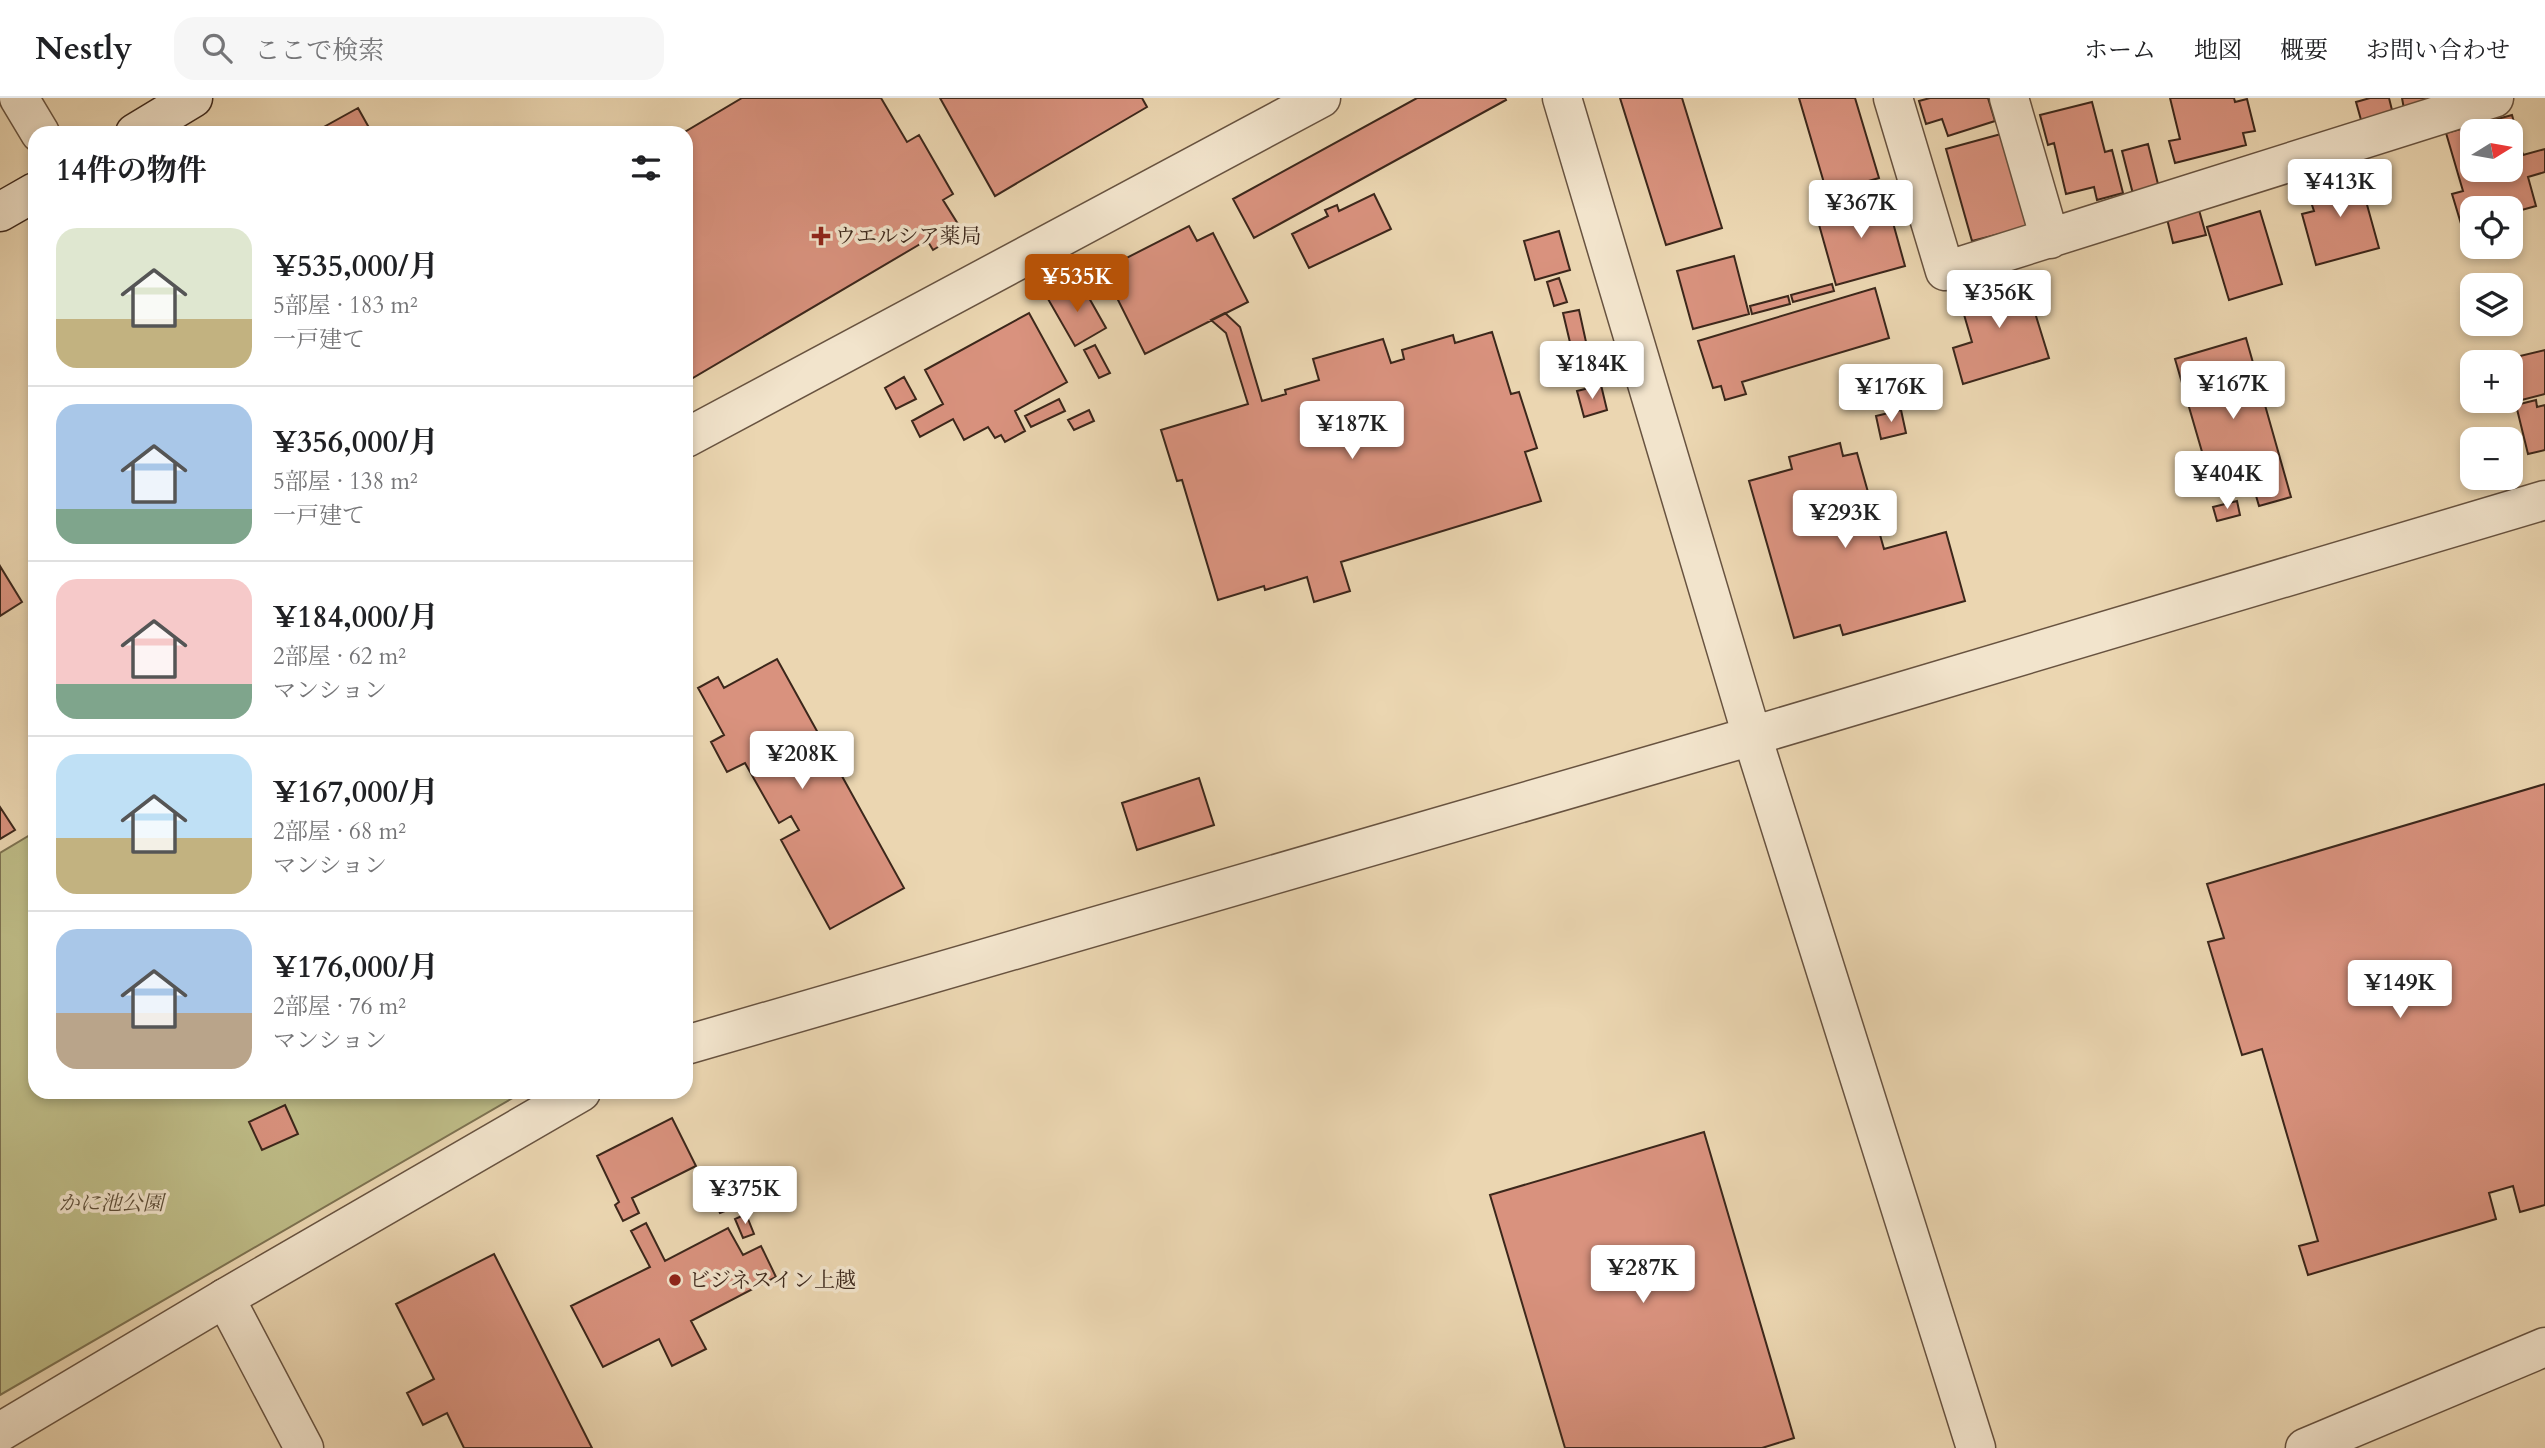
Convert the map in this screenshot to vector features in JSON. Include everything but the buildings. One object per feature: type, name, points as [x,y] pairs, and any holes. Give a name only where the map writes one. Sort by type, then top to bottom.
[{"type":"street","points":[[19,98],[36,126]]},
{"type":"street","points":[[147,126],[193,98]]},
{"type":"street","points":[[693,434],[1321,98]]},
{"type":"street","points":[[1562,98],[1752,736],[1976,1448]]},
{"type":"street","points":[[1893,98],[1945,271],[2494,98]]},
{"type":"street","points":[[2009,98],[2050,239]]},
{"type":"street","points":[[0,212],[28,196]]},
{"type":"street","points":[[693,1043],[1752,736],[2545,500]]},
{"type":"street","points":[[0,1432],[569,1099]]},
{"type":"street","points":[[225,1298],[304,1448]]},
{"type":"street","points":[[2305,1448],[2545,1347]]},
{"type":"green space","name":"かに池公園","points":[[28,836],[28,1099],[511,1099],[0,1395],[0,853]]},
{"type":"place","name":"ウエルシア薬局","points":[[821,236]]},
{"type":"place","name":"ビジネスイン上越","points":[[675,1280]]}]
